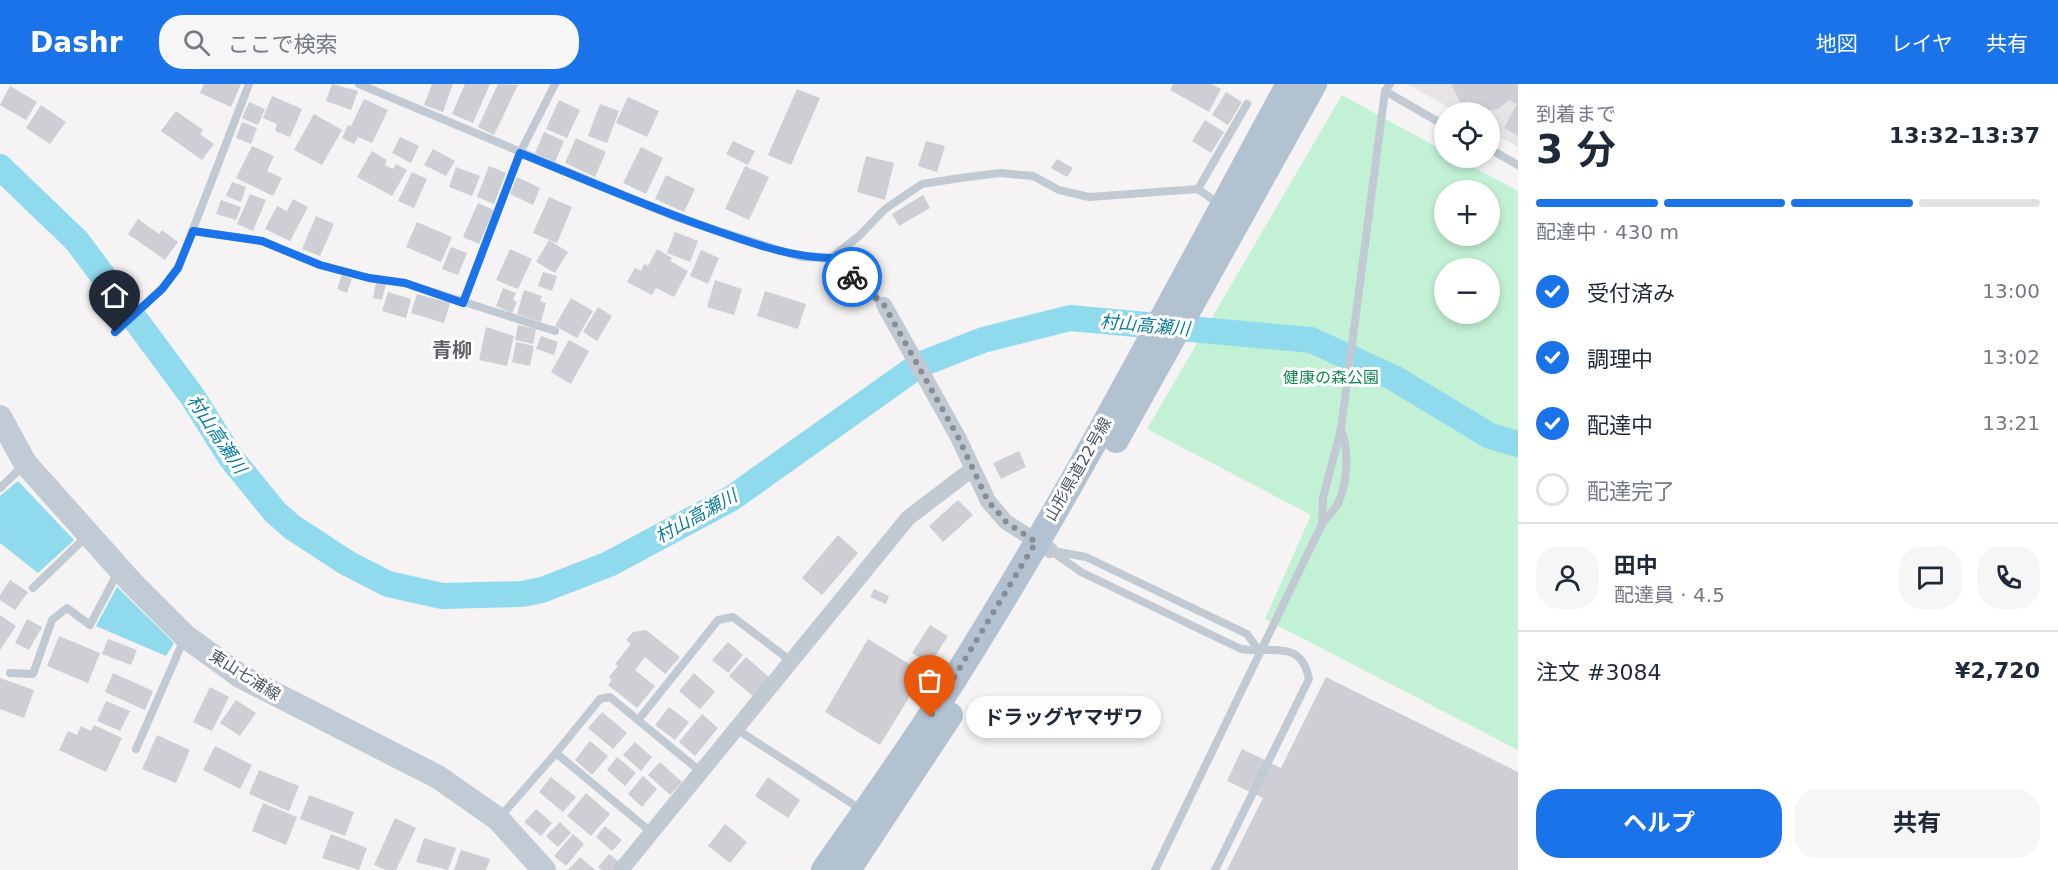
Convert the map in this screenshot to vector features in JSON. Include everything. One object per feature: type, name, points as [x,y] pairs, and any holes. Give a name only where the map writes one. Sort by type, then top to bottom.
[{"type":"main road","name":"山形県道22号線","points":[[1135,391],[1207,235],[1290,84]]},
{"type":"main road","name":"山形県道22号線","points":[[848,870],[931,747],[1043,546],[1135,391],[1214,265],[1314,84]]},
{"type":"main road","name":"東山七浦線","points":[[0,417],[25,463],[119,568],[185,636],[240,676],[438,777],[498,819],[544,870]]},
{"type":"main road","name":"山形県道22号線","points":[[824,870],[1043,546]]},
{"type":"street","points":[[884,305],[958,437],[971,470],[988,501],[1006,522],[1043,546]]},
{"type":"street","points":[[621,870],[908,518],[971,470]]},
{"type":"lane","points":[[115,332],[162,289],[178,268],[249,84]]},
{"type":"lane","points":[[359,84],[678,218],[801,257],[831,258],[884,305]]},
{"type":"lane","points":[[463,303],[520,153],[555,84]]},
{"type":"lane","points":[[1322,524],[1323,498],[1341,429],[1387,88],[1434,118]]},
{"type":"lane","points":[[1198,189],[1248,104]]},
{"type":"lane","points":[[1500,155],[1518,165]]},
{"type":"lane","points":[[831,258],[859,236],[885,209],[922,184],[1000,173],[1033,176],[1059,190],[1089,197],[1198,189],[1222,206]]},
{"type":"lane","points":[[193,231],[262,241],[320,265],[369,278],[405,283],[555,331]]},
{"type":"lane","points":[[1155,870],[1322,524],[1339,501],[1346,460],[1346,441],[1341,429]]},
{"type":"lane","points":[[0,488],[25,463]]},
{"type":"lane","points":[[33,588],[89,534]]},
{"type":"lane","points":[[1043,546],[1086,557],[1247,634],[1260,652]]},
{"type":"lane","points":[[1043,546],[1091,577],[1241,649],[1260,652],[1284,650],[1302,659],[1309,679],[1215,870]]},
{"type":"lane","points":[[10,674],[33,674],[52,620],[67,608],[90,625],[119,568]]},
{"type":"lane","points":[[639,719],[718,620],[733,617],[791,661]]},
{"type":"lane","points":[[136,749],[185,636]]},
{"type":"lane","points":[[498,819],[600,699],[610,697],[701,772]]},
{"type":"lane","points":[[736,729],[864,812]]},
{"type":"lane","points":[[556,753],[651,832]]},
{"type":"shaded area","points":[[1407,84],[1518,84],[1518,147],[1500,137],[1500,102],[1439,102]]},
{"type":"green space","name":"健康の森公園","points":[[1342,95],[1434,146],[1434,168],[1475,168],[1497,180],[1434,180],[1434,246],[1500,246],[1500,181],[1518,191],[1518,750],[1265,619],[1311,515],[1147,429]]},
{"type":"water","points":[[18,481],[74,540],[38,573],[0,543],[0,496]]},
{"type":"water","points":[[117,587],[174,643],[166,656],[96,626]]},
{"type":"building","points":[[204,84],[241,84],[231,107],[200,93]]},
{"type":"building","points":[[332,84],[358,91],[351,110],[326,101]]},
{"type":"building","points":[[432,84],[453,84],[443,112],[424,105]]},
{"type":"building","points":[[465,84],[490,84],[473,123],[452,114]]},
{"type":"building","points":[[498,84],[518,85],[494,135],[478,127]]},
{"type":"building","points":[[1173,84],[1211,84],[1221,89],[1209,112],[1170,90]]},
{"type":"building","points":[[1451,84],[1518,84],[1518,136],[1504,128],[1517,104],[1509,100],[1500,107],[1500,102],[1460,102]]},
{"type":"building","points":[[10,86],[37,102],[26,120],[0,105]]},
{"type":"building","points":[[797,89],[820,98],[791,165],[768,155]]},
{"type":"building","points":[[1226,92],[1242,102],[1228,125],[1212,115]]},
{"type":"building","points":[[272,96],[302,109],[290,137],[275,131],[277,124],[263,118]]},
{"type":"building","points":[[628,97],[659,111],[647,137],[616,123]]},
{"type":"building","points":[[364,99],[388,110],[372,143],[358,137],[354,144],[342,138],[348,125],[351,126]]},
{"type":"building","points":[[559,100],[580,110],[567,138],[546,129]]},
{"type":"building","points":[[249,102],[265,109],[258,125],[242,118]]},
{"type":"building","points":[[600,104],[619,111],[607,143],[588,136]]},
{"type":"building","points":[[41,105],[66,122],[50,144],[26,128]]},
{"type":"building","points":[[176,111],[203,130],[200,134],[214,144],[202,160],[161,131]]},
{"type":"building","points":[[314,114],[342,130],[322,165],[294,150]]},
{"type":"building","points":[[1205,120],[1224,132],[1211,153],[1192,141]]},
{"type":"building","points":[[242,122],[257,128],[251,144],[236,138]]},
{"type":"building","points":[[544,132],[564,141],[555,162],[535,153]]},
{"type":"building","points":[[400,137],[419,146],[411,163],[392,153]]},
{"type":"building","points":[[576,138],[606,152],[595,177],[565,163]]},
{"type":"building","points":[[733,141],[755,151],[748,165],[726,154]]},
{"type":"building","points":[[926,141],[945,146],[937,172],[918,166]]},
{"type":"building","points":[[252,146],[274,156],[267,171],[282,178],[273,196],[236,178]]},
{"type":"building","points":[[641,147],[663,158],[646,194],[623,183]]},
{"type":"building","points":[[433,149],[455,161],[446,176],[424,165]]},
{"type":"building","points":[[372,151],[387,160],[385,165],[393,169],[396,164],[407,170],[392,196],[357,177]]},
{"type":"building","points":[[866,156],[894,163],[885,200],[857,192]]},
{"type":"building","points":[[1057,159],[1073,168],[1067,177],[1051,168]]},
{"type":"building","points":[[489,166],[506,173],[494,204],[477,197]]},
{"type":"building","points":[[745,166],[769,177],[749,220],[725,209]]},
{"type":"building","points":[[456,167],[480,176],[472,196],[449,187]]},
{"type":"building","points":[[412,172],[427,179],[414,208],[398,201]]},
{"type":"building","points":[[666,175],[695,189],[684,212],[655,199]]},
{"type":"building","points":[[517,177],[540,188],[533,205],[510,194]]},
{"type":"building","points":[[232,182],[246,187],[241,202],[226,196]]},
{"type":"building","points":[[250,194],[266,200],[253,231],[237,224]]},
{"type":"building","points":[[923,195],[930,208],[899,226],[892,214]]},
{"type":"building","points":[[549,197],[572,207],[557,243],[533,233]]},
{"type":"building","points":[[293,199],[308,207],[290,241],[265,229],[277,206],[287,211]]},
{"type":"building","points":[[221,200],[241,207],[236,220],[216,214]]},
{"type":"building","points":[[478,203],[494,210],[479,244],[463,237]]},
{"type":"building","points":[[316,216],[334,224],[320,256],[302,249]]},
{"type":"building","points":[[138,219],[159,234],[162,230],[178,242],[165,260],[128,234]]},
{"type":"building","points":[[417,222],[452,237],[441,262],[406,247]]},
{"type":"building","points":[[675,232],[698,241],[690,262],[667,253]]},
{"type":"building","points":[[549,240],[568,252],[555,273],[536,262]]},
{"type":"building","points":[[451,247],[467,253],[458,275],[442,269]]},
{"type":"building","points":[[510,249],[532,259],[518,289],[496,280]]},
{"type":"building","points":[[657,249],[672,258],[670,261],[688,271],[674,297],[656,288],[652,295],[627,282],[635,268],[641,271],[644,264],[648,266]]},
{"type":"building","points":[[701,250],[719,258],[708,284],[690,276]]},
{"type":"building","points":[[856,254],[877,268],[869,280],[848,266]]},
{"type":"building","points":[[543,272],[557,276],[552,291],[538,286]]},
{"type":"building","points":[[342,275],[352,279],[347,293],[337,289]]},
{"type":"building","points":[[715,280],[742,289],[734,315],[707,307]]},
{"type":"building","points":[[376,282],[386,284],[382,300],[373,298]]},
{"type":"building","points":[[503,288],[516,293],[513,300],[517,302],[512,313],[496,306]]},
{"type":"building","points":[[524,290],[542,296],[540,301],[546,303],[541,322],[517,314]]},
{"type":"building","points":[[765,291],[806,304],[798,329],[757,316]]},
{"type":"building","points":[[388,292],[411,299],[406,318],[382,311]]},
{"type":"building","points":[[417,294],[450,303],[444,323],[411,313]]},
{"type":"building","points":[[571,298],[593,311],[577,338],[555,326]]},
{"type":"building","points":[[598,307],[612,316],[597,341],[583,332]]},
{"type":"building","points":[[518,325],[536,329],[533,344],[515,340]]},
{"type":"building","points":[[486,327],[514,336],[507,366],[479,360]]},
{"type":"building","points":[[541,336],[558,342],[554,355],[536,349]]},
{"type":"building","points":[[569,340],[589,351],[571,384],[551,372]]},
{"type":"building","points":[[516,342],[534,346],[530,366],[512,362]]},
{"type":"building","points":[[1019,451],[1026,467],[1001,479],[993,463]]},
{"type":"building","points":[[958,500],[973,515],[943,542],[929,526]]},
{"type":"building","points":[[838,535],[858,553],[822,595],[802,578]]},
{"type":"building","points":[[10,580],[28,592],[15,610],[0,600],[0,595]]},
{"type":"building","points":[[874,589],[889,596],[886,604],[870,597]]},
{"type":"building","points":[[0,615],[16,626],[0,650]]},
{"type":"building","points":[[27,619],[42,627],[29,650],[15,643]]},
{"type":"building","points":[[930,625],[948,636],[930,664],[912,653]]},
{"type":"building","points":[[646,630],[680,657],[665,674],[645,657],[635,670],[655,686],[637,708],[608,685],[612,680],[609,677],[618,666],[615,664],[631,644],[626,640],[633,632]]},
{"type":"building","points":[[59,636],[100,653],[88,683],[47,666]]},
{"type":"building","points":[[108,639],[137,650],[131,665],[102,654]]},
{"type":"building","points":[[868,639],[924,673],[880,745],[825,712]]},
{"type":"building","points":[[728,642],[743,655],[728,673],[712,660]]},
{"type":"building","points":[[746,657],[770,678],[754,697],[729,676]]},
{"type":"building","points":[[113,673],[153,691],[145,710],[105,692]]},
{"type":"building","points":[[694,673],[715,692],[700,709],[679,691]]},
{"type":"building","points":[[1326,677],[1518,772],[1518,870],[1227,870],[1263,798],[1227,781],[1242,749],[1281,768]]},
{"type":"building","points":[[0,678],[34,690],[24,718],[0,709]]},
{"type":"building","points":[[210,687],[229,697],[212,731],[193,722]]},
{"type":"building","points":[[236,700],[256,713],[240,736],[220,723]]},
{"type":"building","points":[[106,701],[130,711],[120,731],[97,721]]},
{"type":"building","points":[[669,707],[689,722],[675,740],[655,725]]},
{"type":"building","points":[[602,712],[627,733],[613,749],[588,728]]},
{"type":"building","points":[[702,714],[718,728],[695,756],[679,742]]},
{"type":"building","points":[[94,725],[122,738],[106,772],[59,750],[68,731],[77,735],[81,726],[91,731]]},
{"type":"building","points":[[157,735],[190,750],[176,783],[142,769]]},
{"type":"building","points":[[590,741],[608,756],[592,775],[575,760]]},
{"type":"building","points":[[635,742],[652,757],[641,771],[623,755]]},
{"type":"building","points":[[215,746],[252,765],[240,789],[203,770]]},
{"type":"building","points":[[617,757],[636,773],[625,786],[607,770]]},
{"type":"building","points":[[660,762],[682,782],[670,795],[648,775]]},
{"type":"building","points":[[259,770],[299,786],[289,811],[249,794]]},
{"type":"building","points":[[643,776],[657,789],[642,807],[628,794]]},
{"type":"building","points":[[551,777],[576,797],[563,812],[539,792]]},
{"type":"building","points":[[768,777],[800,800],[788,818],[755,796]]},
{"type":"building","points":[[586,793],[610,814],[591,836],[567,816]]},
{"type":"building","points":[[309,795],[354,812],[345,836],[300,819]]},
{"type":"building","points":[[263,803],[297,817],[286,845],[252,831]]},
{"type":"building","points":[[536,809],[552,823],[541,836],[524,822]]},
{"type":"building","points":[[395,818],[416,828],[396,870],[386,870],[374,865]]},
{"type":"building","points":[[560,822],[571,833],[558,847],[546,836]]},
{"type":"building","points":[[725,824],[747,842],[730,863],[708,846]]},
{"type":"building","points":[[605,826],[622,840],[612,851],[596,837]]},
{"type":"building","points":[[331,834],[367,848],[359,870],[322,858]]},
{"type":"building","points":[[573,834],[584,844],[566,866],[554,856]]},
{"type":"building","points":[[424,838],[456,848],[448,870],[416,862]]},
{"type":"building","points":[[461,850],[490,859],[486,870],[454,870]]},
{"type":"building","points":[[609,854],[619,862],[612,870],[602,870],[598,867]]},
{"type":"building","points":[[580,857],[595,870],[568,870]]},
{"type":"waterway","name":"村山高瀬川","points":[[0,167],[77,241],[192,396],[231,458],[275,512],[292,527],[347,563],[388,584],[442,596],[522,594],[542,590],[609,564],[732,498],[919,365],[983,340],[1070,318],[1311,340],[1394,378],[1490,436],[1518,444]]},
{"type":"way so far","points":[[852,277],[884,305],[958,437],[971,470],[988,501],[1006,522],[1036,542],[930,717]]},
{"type":"place","name":"ドラッグヤマザワ","points":[[930,717]]},
{"type":"district","name":"青柳","points":[[452,350]]},
{"type":"route","points":[[115,332],[162,289],[178,268],[193,231],[262,241],[320,265],[369,278],[405,283],[463,303],[520,153],[678,218],[749,242],[801,257],[831,258],[852,277]]}]
